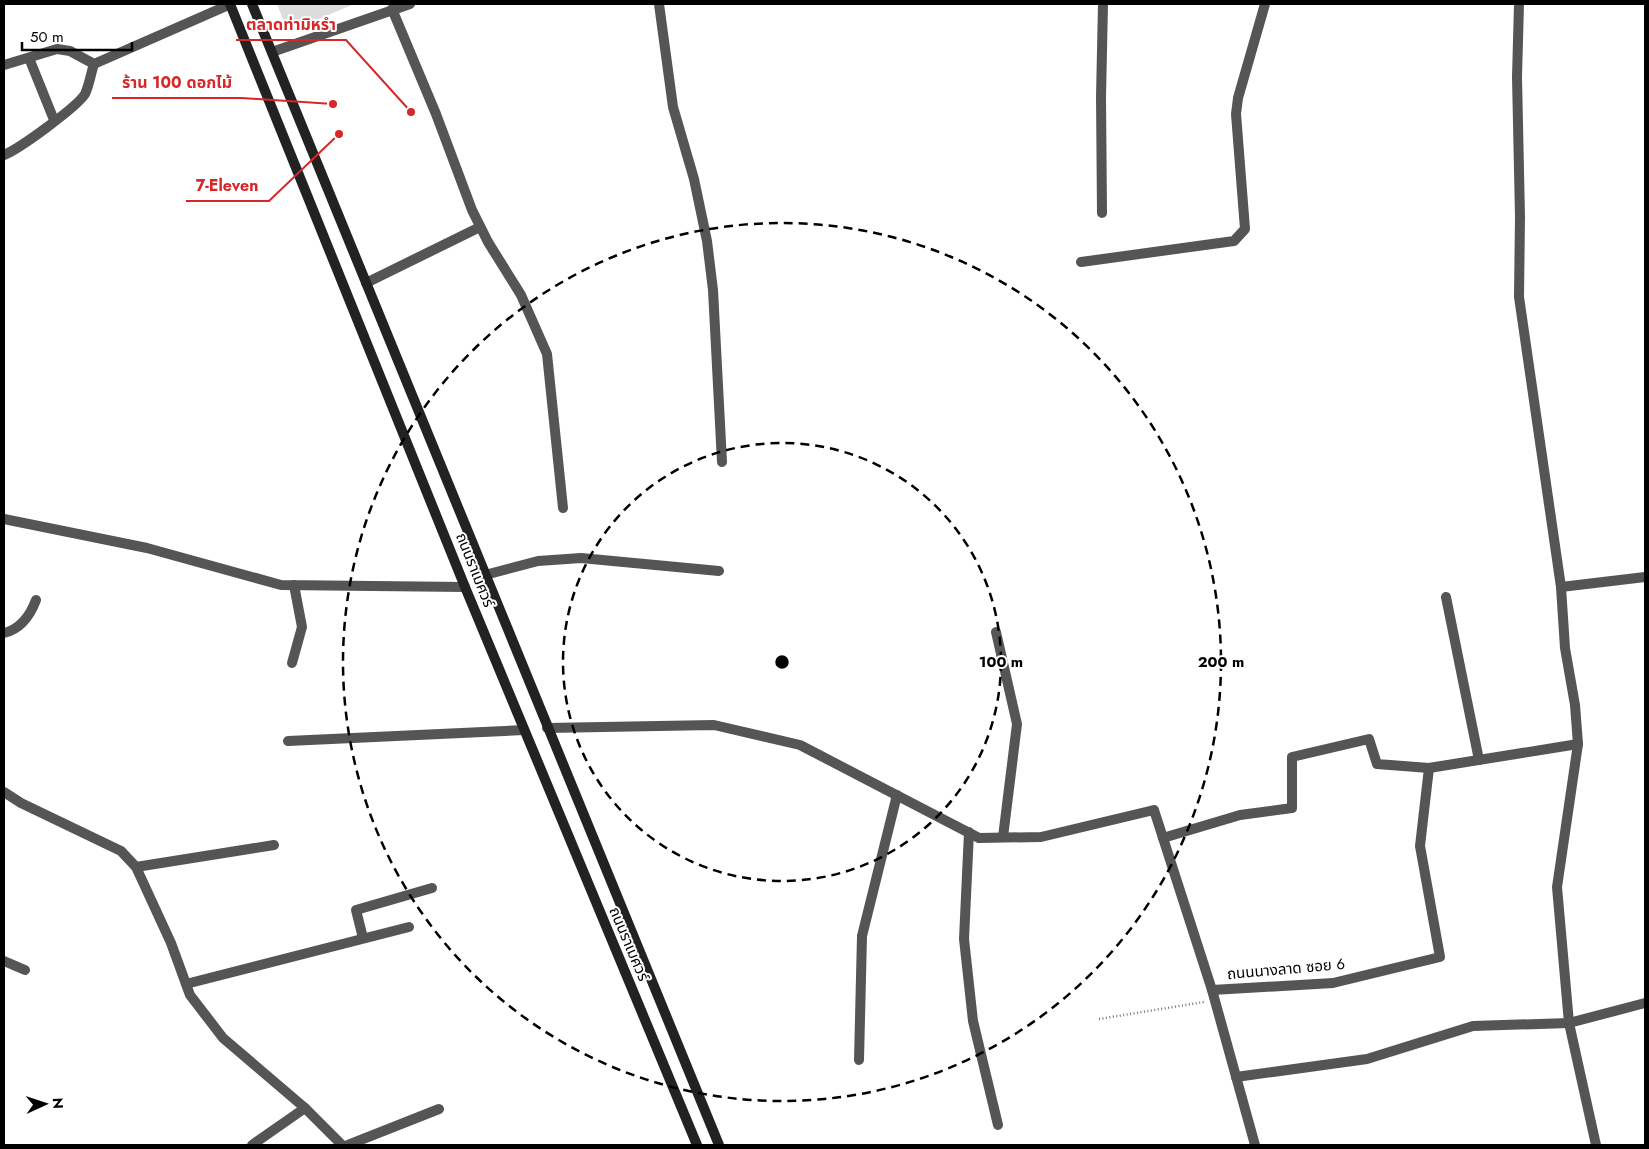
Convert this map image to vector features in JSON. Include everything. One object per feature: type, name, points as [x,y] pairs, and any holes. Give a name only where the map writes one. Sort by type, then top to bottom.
[{"type":"main road","name":"ถนนราเมศวร์","points":[[230,4],[403,428],[465,587],[697,1145]]},
{"type":"main road","name":"ถนนราเมศวร์","points":[[252,4],[719,1145]]},
{"type":"street","points":[[4,155],[30,140],[85,94],[94,64],[230,4]]},
{"type":"street","points":[[272,52],[410,4]]},
{"type":"street","points":[[658,4],[673,107],[694,179],[707,241],[713,290],[722,462]]},
{"type":"street","points":[[1102,213],[1101,97],[1103,4]]},
{"type":"street","points":[[1081,262],[1234,241],[1245,229],[1236,114],[1238,98],[1265,4]]},
{"type":"street","points":[[1519,4],[1516,77],[1520,217],[1519,297],[1561,587],[1565,648],[1575,705],[1578,744],[1556,888],[1569,1023],[1596,1145]]},
{"type":"street","points":[[392,9],[480,227],[521,295],[547,354],[564,508]]},
{"type":"street","points":[[4,64],[57,49],[70,51],[94,64]]},
{"type":"street","points":[[28,58],[54,120]]},
{"type":"street","points":[[366,283],[480,227]]},
{"type":"street","points":[[4,520],[147,548],[281,585],[465,587]]},
{"type":"street","points":[[485,575],[538,560],[581,558],[718,571]]},
{"type":"street","points":[[1561,587],[1645,577]]},
{"type":"street","points":[[292,663],[298,648],[302,627],[294,585]]},
{"type":"street","points":[[1446,597],[1479,760]]},
{"type":"street","points":[[4,633],[12,631],[29,616],[36,600]]},
{"type":"street","points":[[996,632],[1017,724],[1002,837]]},
{"type":"street","points":[[547,728],[714,725],[800,745],[980,838],[1041,837],[1154,810],[1214,995],[1255,1145]]},
{"type":"street","points":[[288,741],[524,730]]},
{"type":"street","points":[[1163,838],[1240,815],[1292,808],[1292,757],[1369,739],[1377,764],[1429,768],[1578,744]]},
{"type":"street","name":"ถนนนางลาด ซอย 6","points":[[1214,995],[1333,983],[1440,957],[1420,846],[1429,768]]},
{"type":"street","points":[[4,792],[21,804],[121,851],[136,868],[171,943],[190,994],[223,1038],[305,1108],[342,1145]]},
{"type":"street","points":[[859,1060],[862,936],[897,795]]},
{"type":"street","points":[[969,832],[964,939],[973,1021],[998,1125]]},
{"type":"street","points":[[136,868],[274,845]]},
{"type":"street","points":[[363,938],[356,910],[432,888]]},
{"type":"street","points":[[186,984],[409,926]]},
{"type":"street","points":[[4,961],[25,970]]},
{"type":"street","points":[[1236,1076],[1367,1059],[1473,1026],[1569,1023],[1645,1003]]},
{"type":"street","points":[[252,1145],[305,1108]]},
{"type":"street","points":[[348,1145],[439,1109]]},
{"type":"path","points":[[1099,1019],[1214,995]]},
{"type":"shaded area","points":[[277,4],[354,4],[288,32]]},
{"type":"place","name":"ร้าน 100 ดอกไม้","points":[[333,104]]},
{"type":"place","name":"ตลาดท่ามิหรำ","points":[[411,112]]},
{"type":"place","name":"7-Eleven","points":[[339,134]]}]
